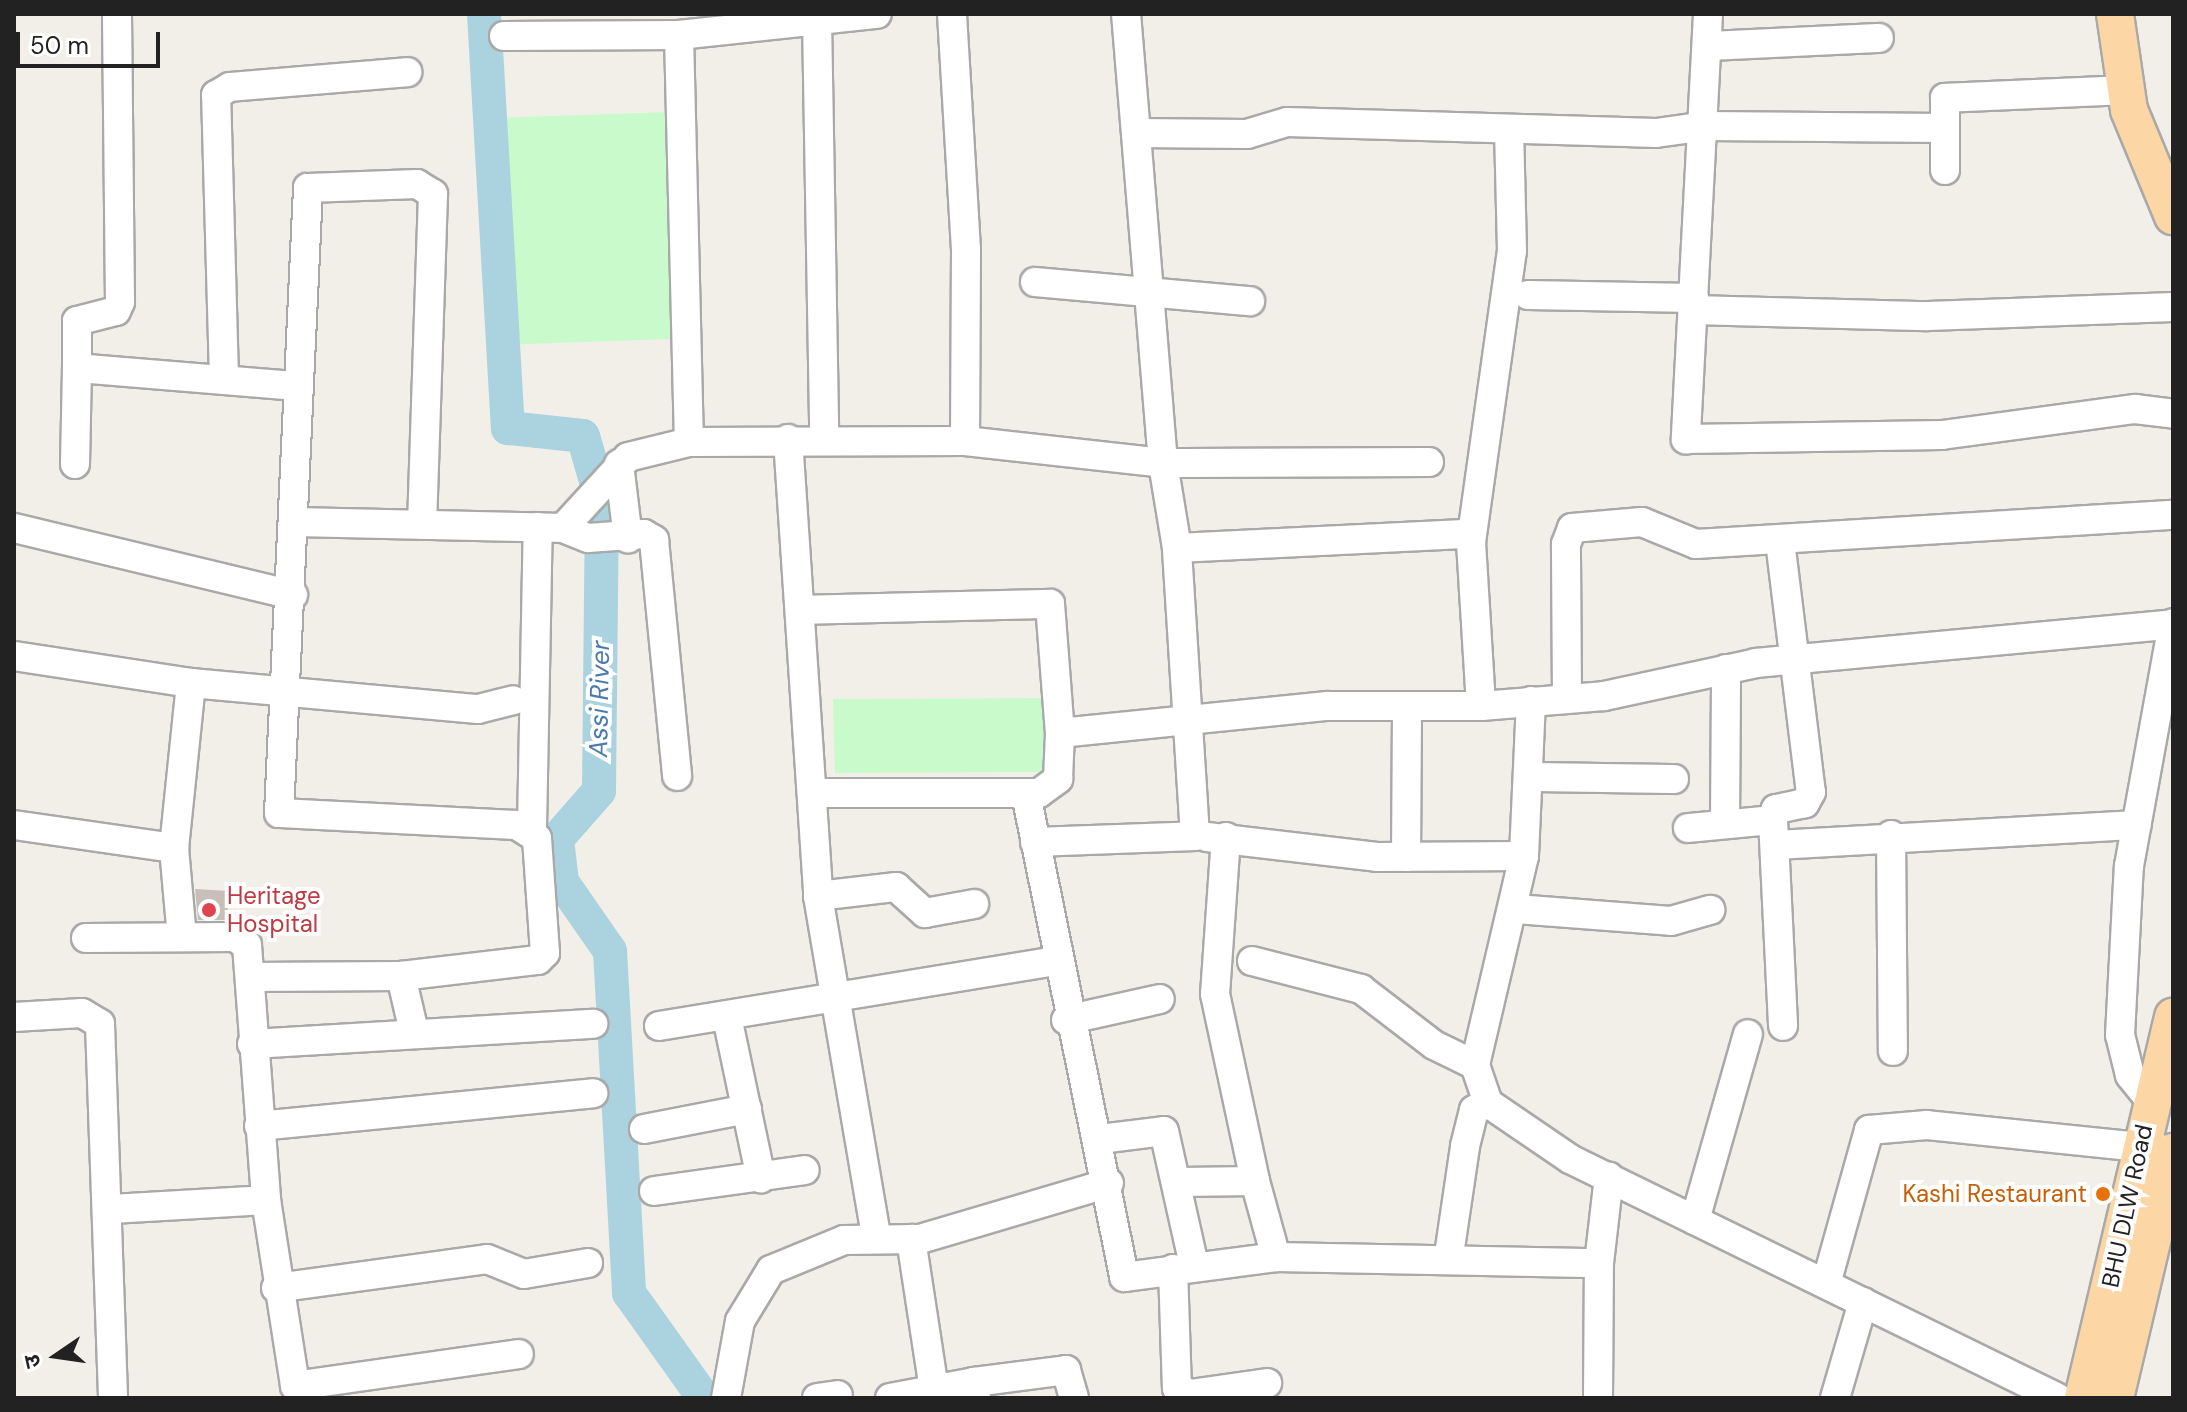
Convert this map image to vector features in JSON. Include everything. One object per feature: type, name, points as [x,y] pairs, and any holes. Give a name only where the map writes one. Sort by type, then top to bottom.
[{"type":"main road","points":[[2115,14],[2125,90],[2173,216]]},
{"type":"main road","points":[[2136,14],[2146,86],[2173,157]]},
{"type":"main road","name":"BHU DLW Road","points":[[2115,1398],[2161,1149],[2150,1100],[2173,1016]]},
{"type":"main road","name":"BHU DLW Road","points":[[2083,1398],[2161,1149]]},
{"type":"street","points":[[75,464],[77,321],[116,311],[120,302],[117,14]]},
{"type":"street","points":[[504,36],[622,24],[679,35],[765,20],[877,14]]},
{"type":"street","points":[[952,14],[965,234],[965,441]]},
{"type":"street","points":[[1126,14],[1163,463],[1177,548],[1195,836]]},
{"type":"street","points":[[1708,14],[1706,126],[1686,439],[1942,435],[2135,409],[2173,414]]},
{"type":"street","points":[[817,19],[824,439]]},
{"type":"street","points":[[679,35],[689,442]]},
{"type":"street","points":[[1708,46],[1879,38]]},
{"type":"street","points":[[224,378],[216,95],[230,87],[407,72]]},
{"type":"street","points":[[1945,170],[1945,98],[2125,90]]},
{"type":"street","points":[[1136,133],[1247,134],[1287,122],[1509,130],[1706,126],[1945,128]]},
{"type":"street","points":[[1481,706],[1471,542],[1512,251],[1509,130]]},
{"type":"street","points":[[422,525],[430,411],[428,186],[308,188],[295,386],[298,522],[279,813],[532,828]]},
{"type":"street","points":[[1035,282],[1250,301]]},
{"type":"street","points":[[1528,295],[1928,316],[2173,307]]},
{"type":"street","points":[[77,368],[295,386]]},
{"type":"street","points":[[788,439],[818,896],[876,1236]]},
{"type":"street","points":[[250,977],[401,976],[538,960],[545,953],[532,828],[567,526],[613,469],[640,451],[689,442],[824,439],[965,441],[1163,463],[1429,462]]},
{"type":"street","points":[[613,469],[622,539]]},
{"type":"street","points":[[1567,698],[1566,544],[1572,528],[1628,520],[1696,544],[2173,515]]},
{"type":"street","points":[[298,522],[567,526],[622,539],[654,540],[677,776]]},
{"type":"street","points":[[14,528],[293,595]]},
{"type":"street","points":[[1177,548],[1450,530],[1471,542]]},
{"type":"street","points":[[1780,541],[1798,661],[1811,792],[1805,803],[1776,809],[1783,1026]]},
{"type":"street","points":[[801,610],[1050,604],[1060,733],[1058,779],[1026,794],[812,793]]},
{"type":"street","points":[[1060,733],[1186,725],[1328,706],[1481,706],[1567,698],[1726,669],[2173,624],[2136,825],[2120,1035],[2130,1075],[2150,1100]]},
{"type":"street","points":[[14,656],[191,683],[478,709],[513,700]]},
{"type":"street","points":[[1725,824],[1726,669]]},
{"type":"street","points":[[182,937],[174,848],[191,683]]},
{"type":"street","points":[[1531,701],[1531,777],[1516,909],[1475,1065],[1488,1103],[1609,1177],[2058,1398]]},
{"type":"street","points":[[1406,857],[1407,706]]},
{"type":"street","points":[[1531,777],[1674,779]]},
{"type":"street","points":[[1026,794],[1066,1020],[1100,1139],[1124,1277],[1276,1257],[1449,1255],[1599,1263]]},
{"type":"street","points":[[1688,828],[1725,824],[1775,832],[1891,835],[2136,825]]},
{"type":"street","points":[[14,825],[174,848]]},
{"type":"street","points":[[1891,835],[1893,1051]]},
{"type":"street","points":[[1035,842],[1195,836],[1406,857],[1524,856]]},
{"type":"street","points":[[1226,837],[1215,994],[1255,1181],[1276,1257]]},
{"type":"street","points":[[818,896],[896,887],[925,913],[974,904]]},
{"type":"street","points":[[1516,909],[1671,921],[1710,910]]},
{"type":"street","points":[[86,938],[243,939],[250,977],[252,1044],[276,1288],[295,1386],[519,1354]]},
{"type":"street","points":[[659,1026],[1056,961]]},
{"type":"street","points":[[1252,961],[1361,989],[1434,1045],[1475,1065]]},
{"type":"street","points":[[401,976],[414,1032]]},
{"type":"street","points":[[1066,1020],[1160,999]]},
{"type":"street","points":[[14,1017],[82,1013],[100,1024],[112,1209],[113,1398]]},
{"type":"street","points":[[727,1017],[761,1178]]},
{"type":"street","points":[[252,1044],[414,1032],[593,1024]]},
{"type":"street","points":[[1695,1220],[1748,1034]]},
{"type":"street","points":[[259,1126],[593,1093]]},
{"type":"street","points":[[1449,1255],[1465,1146],[1474,1110],[1488,1103]]},
{"type":"street","points":[[644,1129],[747,1109]]},
{"type":"street","points":[[1826,1284],[1869,1130],[1927,1125],[2161,1149]]},
{"type":"street","points":[[1100,1139],[1164,1131],[1181,1182],[1184,1267],[1177,1388],[1190,1394],[1267,1383]]},
{"type":"street","points":[[654,1191],[805,1170]]},
{"type":"street","points":[[1598,1398],[1599,1263],[1609,1177]]},
{"type":"street","points":[[1181,1182],[1255,1181]]},
{"type":"street","points":[[727,1397],[740,1321],[764,1277],[844,1240],[876,1236],[911,1239],[1109,1183]]},
{"type":"street","points":[[112,1209],[266,1200]]},
{"type":"street","points":[[911,1239],[934,1390]]},
{"type":"street","points":[[276,1288],[487,1259],[524,1274],[588,1263]]},
{"type":"street","points":[[1835,1398],[1863,1302]]},
{"type":"street","points":[[890,1398],[934,1390],[975,1390],[1066,1370],[1074,1398]]},
{"type":"green space","points":[[669,112],[677,339],[513,345],[505,118]]},
{"type":"green space","points":[[1050,698],[1053,750],[1040,772],[835,773],[833,699]]},
{"type":"building","points":[[195,889],[229,891],[227,920],[198,920]]},
{"type":"waterway","name":"Assi River","points":[[484,14],[508,428],[583,436],[602,502],[599,791],[557,839],[562,882],[610,951],[629,1293],[704,1398]]},
{"type":"place","name":"Heritage Hospital","points":[[209,910]]},
{"type":"place","name":"Kashi Restaurant","points":[[2103,1194]]}]
